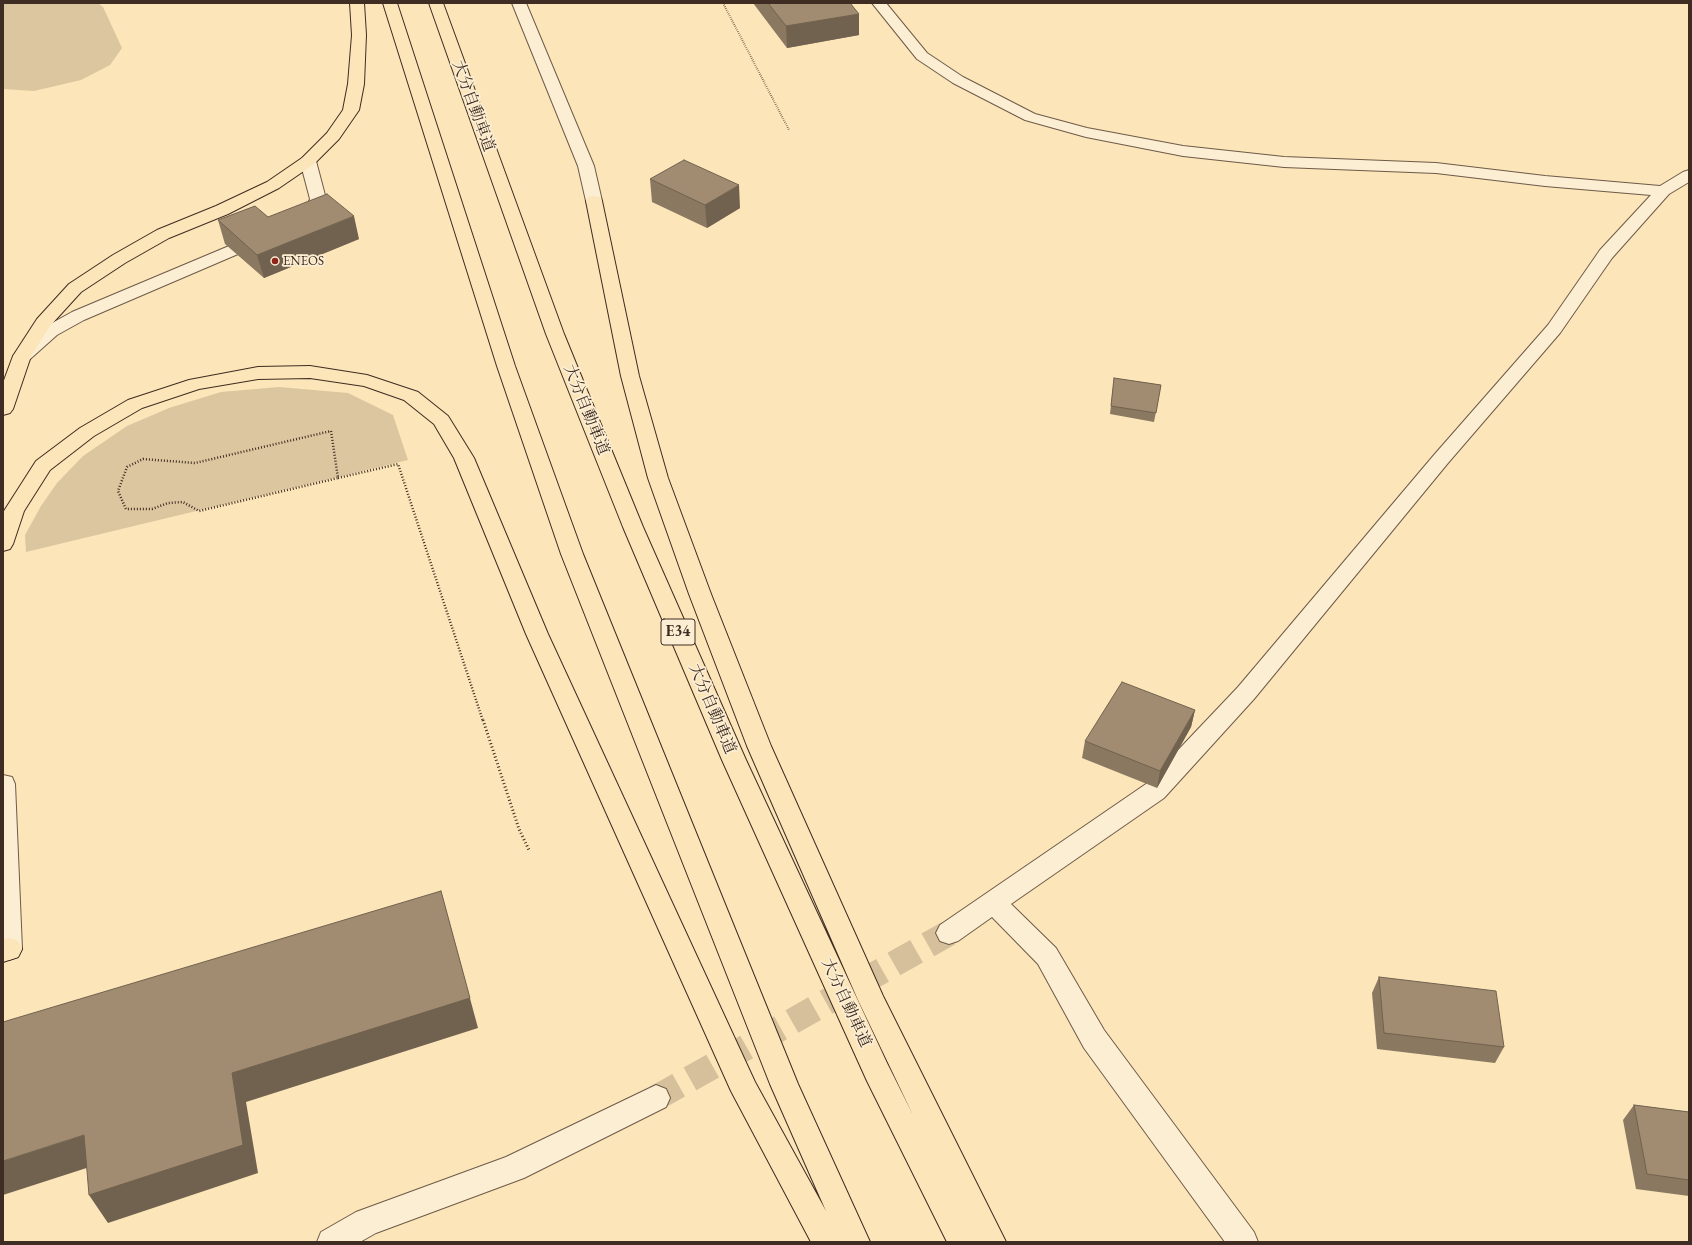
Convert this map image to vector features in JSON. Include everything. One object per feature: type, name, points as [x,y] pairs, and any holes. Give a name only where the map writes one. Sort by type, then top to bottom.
[{"type":"highway","points":[[3,409],[22,356],[44,323],[75,288],[119,259],[162,234],[222,210],[273,185],[308,161],[333,136],[351,110],[356,84],[359,35],[357,3]]},
{"type":"highway","points":[[390,3],[506,366],[572,554],[784,1084],[855,1242]]},
{"type":"highway","name":"大分自動車道","points":[[436,3],[555,334],[633,527],[734,760],[861,1036],[963,1242]]},
{"type":"highway","points":[[594,202],[632,383],[658,478],[700,594],[759,746],[871,1000],[992,1242]]},
{"type":"highway","points":[[3,544],[14,511],[43,466],[87,432],[135,404],[196,384],[258,373],[310,372],[367,381],[411,396],[441,420],[464,458],[537,634],[745,1091],[827,1242]]},
{"type":"street","points":[[519,3],[586,166],[594,202]]},
{"type":"street","points":[[879,3],[922,56],[958,80],[1030,117],[1086,132],[1183,151],[1284,162],[1436,168],[1545,181],[1663,191]]},
{"type":"street","points":[[22,356],[51,331],[78,316],[281,229],[313,211],[318,199],[308,161]]},
{"type":"street","points":[[949,933],[1155,791],[1161,785],[1246,693],[1440,459],[1554,329],[1606,254],[1663,191],[1689,175]]},
{"type":"street","points":[[3,784],[6,950]]},
{"type":"street","points":[[994,903],[1047,956],[1094,1039],[1243,1242]]},
{"type":"street","points":[[332,1242],[367,1222],[514,1168],[656,1098]]},
{"type":"path","points":[[723,3],[789,130]]},
{"type":"path","points":[[338,478],[331,431],[195,463],[143,458],[128,467],[120,483],[118,491],[126,509],[152,509],[168,503],[183,502],[199,511],[398,464],[519,829],[529,850]]},
{"type":"shaded area","points":[[3,3],[98,3],[103,7],[122,48],[110,65],[81,80],[34,91],[3,89]]},
{"type":"shaded area","points":[[279,387],[348,393],[393,415],[408,460],[26,552],[25,535],[41,506],[57,483],[83,456],[127,426],[169,408],[221,392]]},
{"type":"building","points":[[768,3],[850,3],[859,14],[786,26]]},
{"type":"building","points":[[684,160],[739,185],[705,205],[650,179]]},
{"type":"building","points":[[327,194],[354,216],[257,255],[218,220],[255,206],[268,217]]},
{"type":"building","points":[[1114,378],[1161,385],[1156,413],[1111,406]]},
{"type":"building","points":[[1122,682],[1195,710],[1160,771],[1085,741]]},
{"type":"building","points":[[441,891],[470,998],[232,1073],[243,1145],[89,1195],[84,1135],[3,1161],[3,1022]]},
{"type":"building","points":[[1379,977],[1496,991],[1504,1047],[1384,1033]]},
{"type":"building","points":[[1634,1105],[1689,1112],[1689,1180],[1647,1174]]},
{"type":"tunnel","points":[[656,1098],[949,933]]},
{"type":"place","name":"ENEOS","points":[[275,261]]}]
